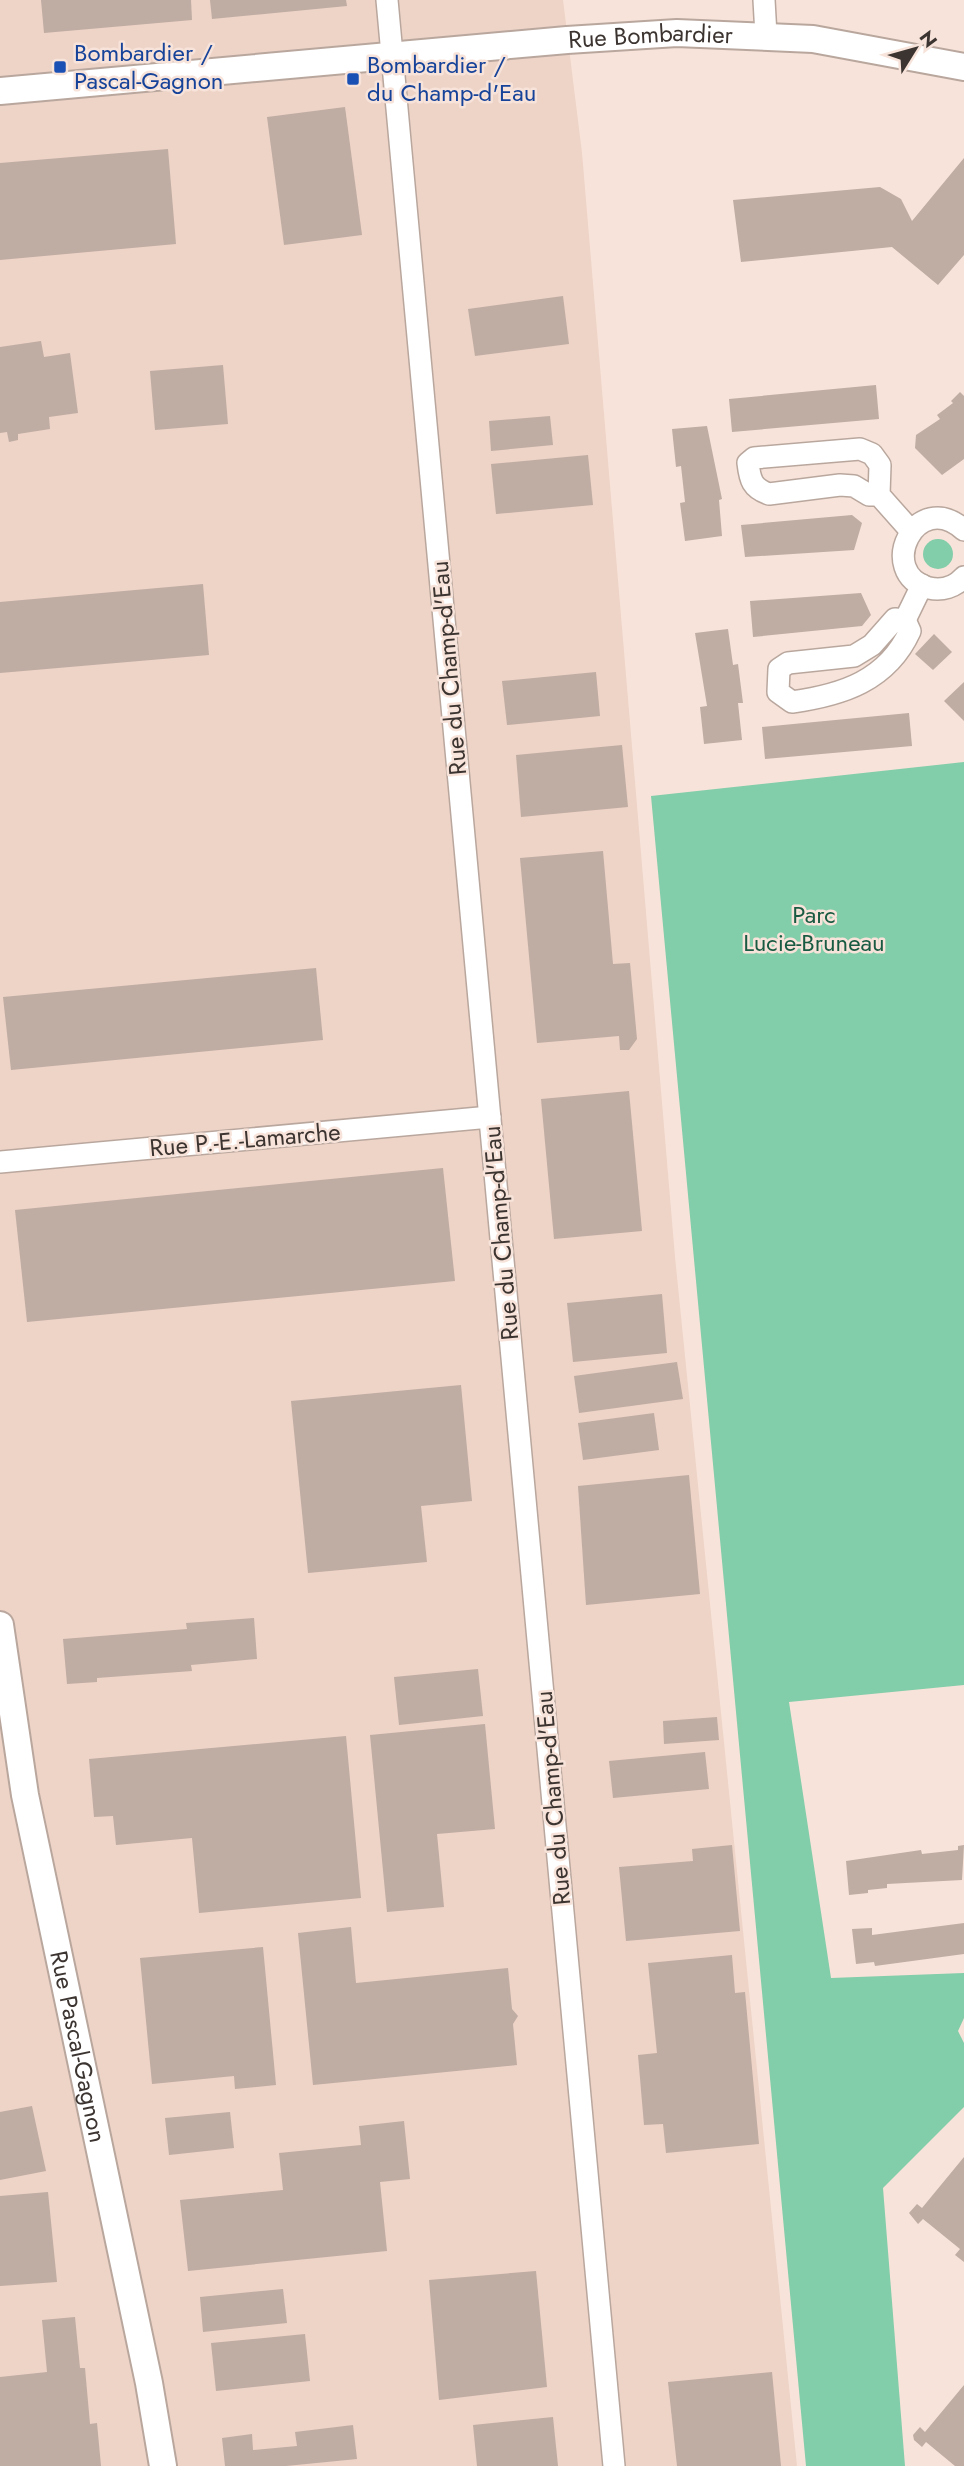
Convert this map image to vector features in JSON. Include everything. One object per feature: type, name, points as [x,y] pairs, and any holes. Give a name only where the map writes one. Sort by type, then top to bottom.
[{"type":"street","name":"Rue du Champ-d'Eau","points":[[387,0],[614,2466]]},
{"type":"street","points":[[764,0],[766,35]]},
{"type":"street","name":"Rue Bombardier","points":[[0,91],[633,35],[766,35],[825,41],[964,67]]},
{"type":"street","points":[[879,495],[880,465],[872,454],[860,449],[754,458],[748,463],[750,481],[758,490],[769,494],[840,485],[879,495],[911,531]]},
{"type":"street","points":[[963,580],[938,589],[922,585],[907,570],[903,561],[905,540],[919,523],[942,518],[964,530]]},
{"type":"street","points":[[905,620],[922,585]]},
{"type":"street","points":[[895,619],[905,620],[910,631],[904,643],[874,676],[864,682],[832,696],[792,702],[778,692],[779,668],[788,663],[854,656],[872,645],[895,619]]},
{"type":"street","name":"Rue P.-E.-Lamarche","points":[[0,1163],[490,1117]]},
{"type":"street","name":"Rue Pascal-Gagnon","points":[[0,1625],[26,1795],[149,2383],[163,2466]]},
{"type":"shaded area","points":[[0,0],[563,0],[582,153],[675,1257],[797,2466],[0,2466]]},
{"type":"green space","points":[[938,539],[949,543],[953,554],[949,565],[938,569],[927,565],[923,554],[927,543]]},
{"type":"green space","name":"Parc Lucie-Bruneau","points":[[964,762],[964,1685],[789,1702],[831,1978],[964,1973],[964,2018],[958,2031],[964,2043],[964,2107],[883,2188],[905,2466],[806,2466],[651,796]]},
{"type":"building","points":[[41,0],[191,0],[192,20],[44,33]]},
{"type":"building","points":[[210,0],[346,0],[347,6],[212,19]]},
{"type":"building","points":[[345,107],[362,235],[284,245],[267,117]]},
{"type":"building","points":[[168,149],[176,244],[0,260],[0,163]]},
{"type":"building","points":[[964,158],[964,255],[938,285],[892,247],[741,262],[733,200],[880,187],[901,199],[912,221]]},
{"type":"building","points":[[563,296],[569,344],[475,356],[468,309]]},
{"type":"building","points":[[41,341],[44,357],[70,353],[78,413],[49,417],[50,429],[18,434],[18,440],[9,442],[7,432],[0,433],[0,347]]},
{"type":"building","points":[[223,365],[228,424],[155,430],[150,371]]},
{"type":"building","points":[[876,385],[879,419],[732,432],[729,399]]},
{"type":"building","points":[[960,392],[964,396],[964,459],[942,475],[915,448],[916,435],[940,419],[937,415],[953,403],[951,401]]},
{"type":"building","points":[[550,416],[553,445],[491,451],[489,421]]},
{"type":"building","points":[[707,426],[722,499],[719,500],[722,536],[685,541],[680,503],[685,502],[681,466],[676,467],[672,429]]},
{"type":"building","points":[[588,455],[593,505],[496,514],[491,464]]},
{"type":"building","points":[[852,515],[862,523],[854,550],[745,557],[741,525]]},
{"type":"building","points":[[203,584],[209,655],[0,673],[0,602]]},
{"type":"building","points":[[861,593],[871,615],[862,626],[753,637],[750,601]]},
{"type":"building","points":[[728,629],[733,665],[738,664],[743,703],[738,703],[742,740],[704,744],[700,707],[707,706],[695,633]]},
{"type":"building","points":[[934,634],[952,652],[933,670],[915,654]]},
{"type":"building","points":[[596,672],[600,716],[507,725],[502,681]]},
{"type":"building","points":[[964,682],[964,721],[944,701]]},
{"type":"building","points":[[909,713],[912,746],[765,759],[762,727]]},
{"type":"building","points":[[622,745],[628,807],[521,817],[516,755]]},
{"type":"building","points":[[603,851],[613,964],[630,963],[637,1039],[629,1050],[620,1050],[619,1036],[537,1043],[520,858]]},
{"type":"building","points":[[316,968],[323,1040],[11,1070],[3,997]]},
{"type":"building","points":[[629,1091],[642,1231],[554,1239],[541,1099]]},
{"type":"building","points":[[443,1168],[455,1281],[27,1322],[15,1210]]},
{"type":"building","points":[[662,1294],[667,1353],[573,1362],[567,1303]]},
{"type":"building","points":[[677,1362],[683,1399],[579,1413],[574,1376]]},
{"type":"building","points":[[461,1385],[472,1501],[421,1506],[427,1562],[308,1573],[291,1401]]},
{"type":"building","points":[[654,1413],[659,1450],[583,1460],[578,1423]]},
{"type":"building","points":[[689,1475],[700,1594],[586,1605],[578,1486]]},
{"type":"building","points":[[254,1618],[257,1659],[191,1665],[192,1671],[97,1678],[97,1682],[67,1684],[63,1639],[187,1629],[186,1623]]},
{"type":"building","points":[[478,1669],[483,1716],[399,1725],[394,1677]]},
{"type":"building","points":[[717,1717],[719,1740],[664,1744],[663,1721]]},
{"type":"building","points":[[485,1724],[495,1829],[437,1834],[444,1907],[387,1912],[370,1735]]},
{"type":"building","points":[[346,1736],[361,1898],[199,1913],[192,1838],[116,1845],[113,1816],[94,1817],[89,1759]]},
{"type":"building","points":[[705,1752],[709,1789],[613,1798],[609,1761]]},
{"type":"building","points":[[732,1845],[740,1931],[626,1941],[619,1867],[693,1861],[692,1849]]},
{"type":"building","points":[[964,1845],[962,1880],[887,1884],[887,1888],[849,1895],[846,1861],[921,1850],[922,1854],[958,1850],[958,1846]]},
{"type":"building","points":[[964,1923],[964,1954],[875,1966],[874,1962],[856,1964],[852,1929],[872,1928],[872,1935]]},
{"type":"building","points":[[351,1927],[356,1983],[508,1968],[512,2009],[518,2016],[513,2024],[517,2065],[313,2085],[298,1933]]},
{"type":"building","points":[[263,1947],[276,2085],[235,2089],[234,2076],[152,2084],[140,1958]]},
{"type":"building","points":[[732,1955],[735,1993],[745,1992],[759,2144],[666,2153],[663,2124],[644,2125],[638,2055],[657,2053],[648,1963]]},
{"type":"building","points":[[32,2106],[46,2171],[0,2180],[0,2112]]},
{"type":"building","points":[[230,2112],[234,2148],[169,2155],[165,2118]]},
{"type":"building","points":[[404,2121],[410,2179],[380,2182],[387,2251],[188,2271],[180,2200],[283,2190],[279,2153],[361,2145],[359,2126]]},
{"type":"building","points":[[964,2157],[964,2262],[955,2255],[960,2249],[923,2219],[918,2224],[909,2213],[917,2204],[922,2208]]},
{"type":"building","points":[[48,2192],[57,2282],[0,2286],[0,2196]]},
{"type":"building","points":[[536,2271],[547,2387],[439,2400],[429,2280]]},
{"type":"building","points":[[283,2289],[287,2323],[203,2332],[200,2297]]},
{"type":"building","points":[[75,2317],[80,2368],[85,2368],[90,2424],[97,2423],[101,2466],[0,2466],[0,2377],[47,2372],[42,2320]]},
{"type":"building","points":[[305,2334],[310,2381],[216,2391],[211,2343]]},
{"type":"building","points":[[772,2372],[781,2466],[677,2466],[668,2382]]},
{"type":"building","points":[[964,2385],[964,2466],[955,2466],[926,2442],[922,2447],[914,2440],[913,2435],[920,2427],[925,2432]]},
{"type":"building","points":[[553,2417],[558,2466],[477,2466],[473,2425]]},
{"type":"building","points":[[353,2425],[357,2459],[286,2466],[225,2466],[222,2438],[252,2434],[253,2450],[297,2446],[295,2432]]},
{"type":"place","name":"Bombardier / Pascal-Gagnon","points":[[60,67]]},
{"type":"place","name":"Bombardier / du Champ-d'Eau","points":[[353,79]]}]
